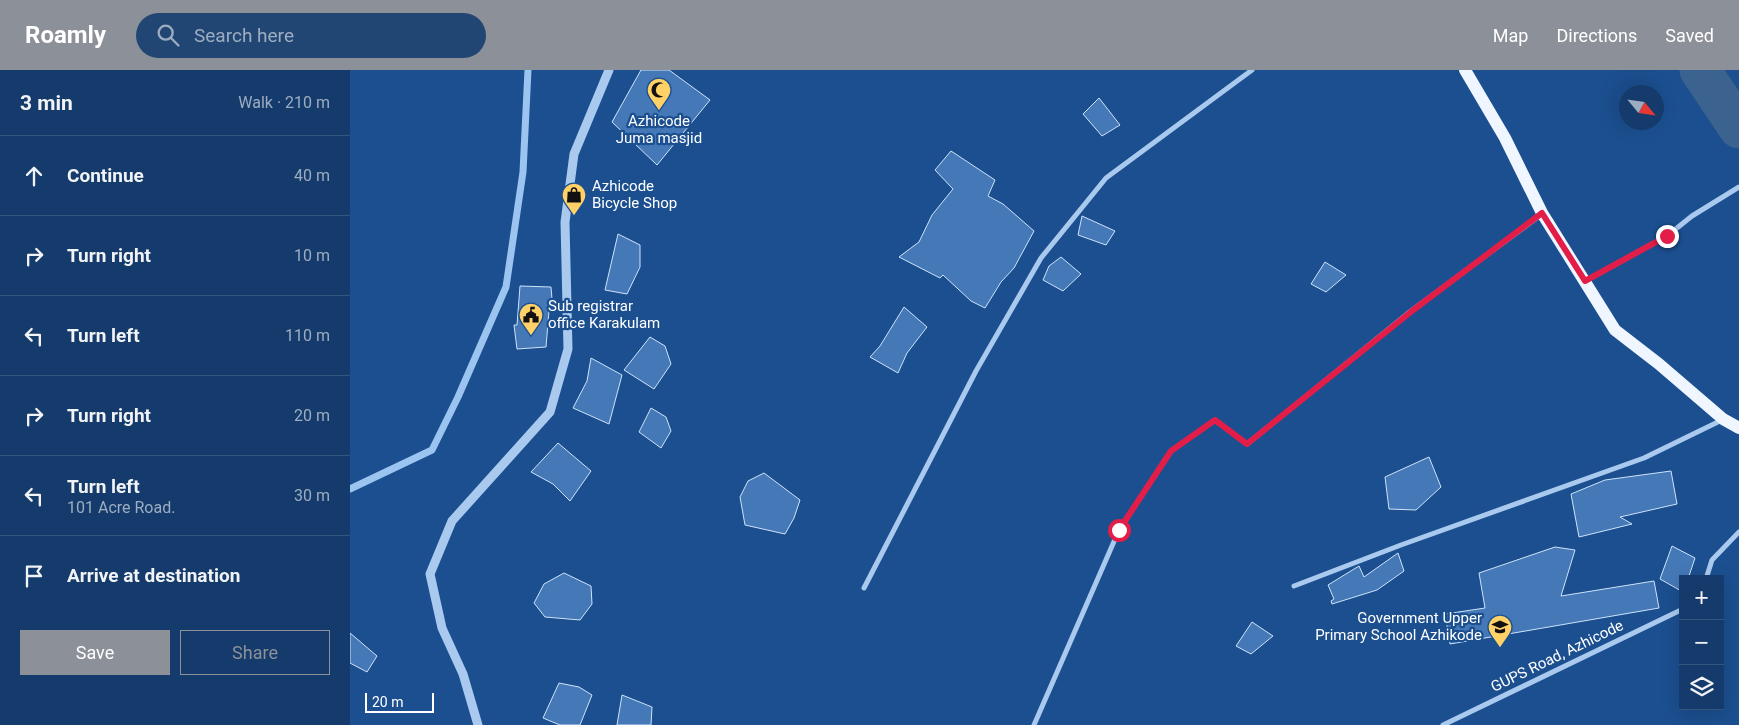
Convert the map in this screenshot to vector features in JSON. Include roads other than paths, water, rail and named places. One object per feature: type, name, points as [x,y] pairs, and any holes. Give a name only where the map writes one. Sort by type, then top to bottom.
[{"type":"main road","points":[[1465,70],[1505,138],[1542,213],[1615,330],[1723,420],[1739,428]]},
{"type":"street","points":[[478,725],[462,674],[442,628],[430,574],[452,521],[550,412],[568,349],[565,222],[574,154],[609,70]]},
{"type":"street","points":[[864,588],[976,371],[1042,258],[1106,178],[1252,70]]},
{"type":"street","points":[[1585,281],[1667,236],[1692,216],[1739,187]]},
{"type":"street","points":[[1034,725],[1119,530],[1171,451],[1215,420],[1247,444],[1397,323],[1542,213]]},
{"type":"street","points":[[1294,586],[1401,545],[1644,458],[1723,420]]},
{"type":"street","points":[[1707,575],[1712,560],[1739,532]]},
{"type":"street","name":"GUPS Road, Azhicode","points":[[1443,725],[1679,611]]},
{"type":"waterway","points":[[350,489],[432,450],[458,397],[506,287],[523,172],[528,70]]},
{"type":"waterway","points":[[1700,70],[1739,128]]},
{"type":"place","name":"Azhicode Juma masjid","points":[[659,111]]},
{"type":"place","name":"Azhicode Bicycle Shop","points":[[574,216]]},
{"type":"place","name":"Sub registrar office Karakulam","points":[[531,336]]},
{"type":"place","name":"Government Upper Primary School Azhikode","points":[[1500,648]]}]
